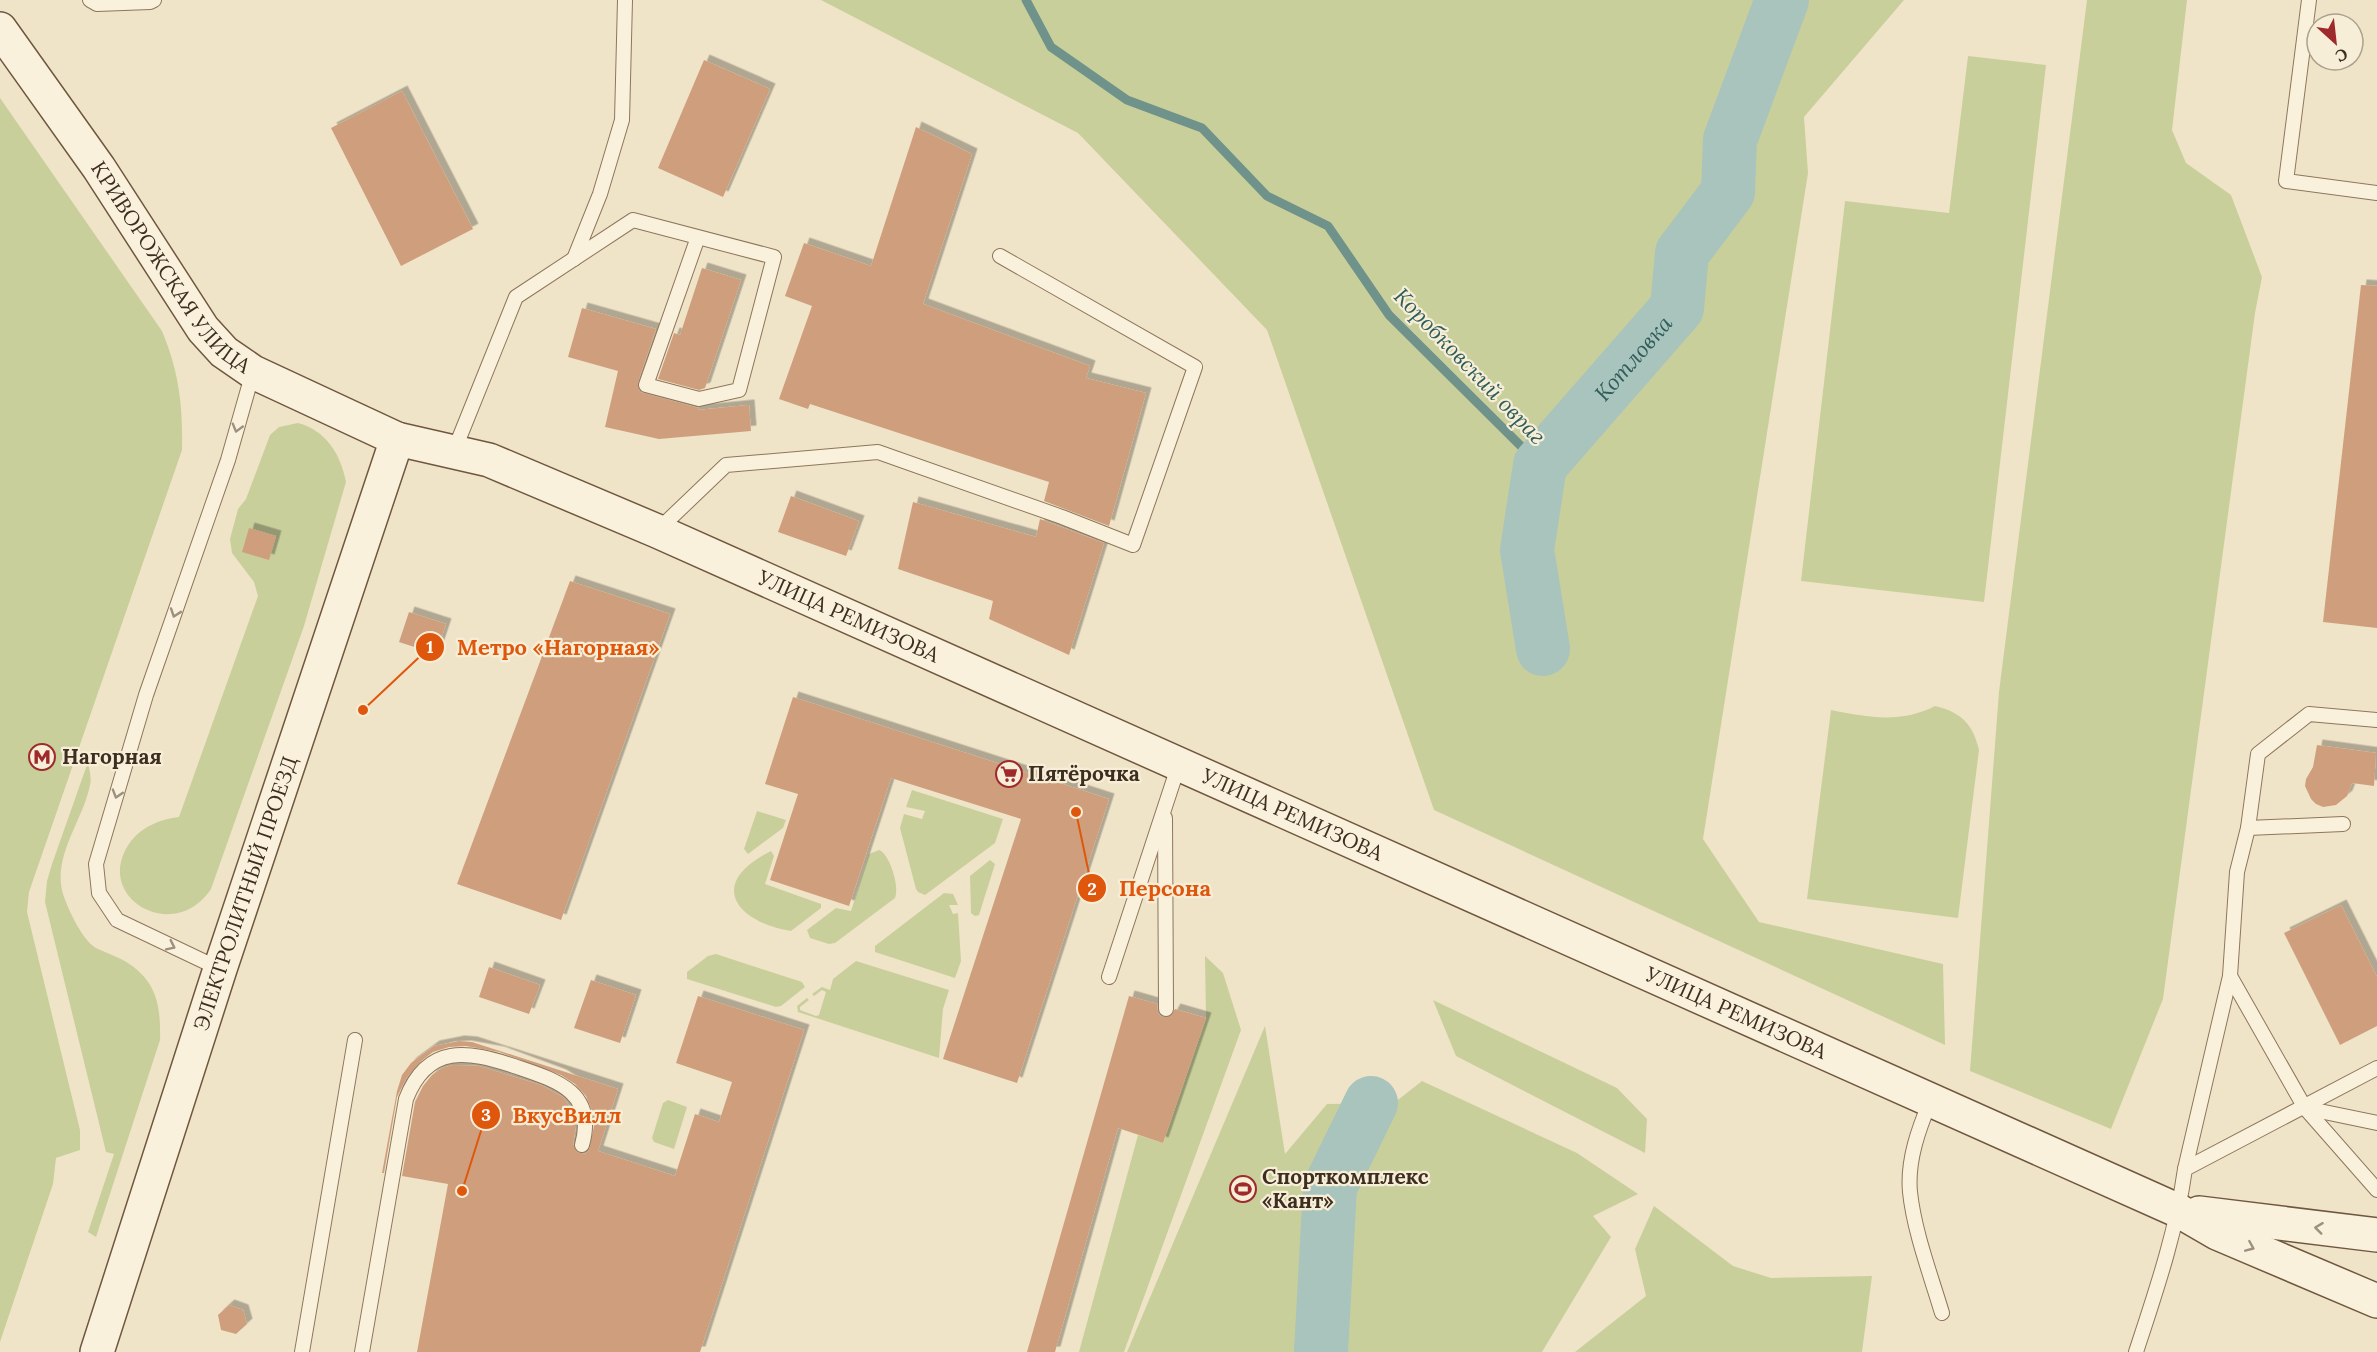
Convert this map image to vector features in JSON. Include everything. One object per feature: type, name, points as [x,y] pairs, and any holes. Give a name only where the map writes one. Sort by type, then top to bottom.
[{"type":"street","name":"КРИВОРОЖСКАЯ УЛИЦА","points":[[0,29],[99,168],[203,329],[224,352],[253,372],[398,439]]},
{"type":"street","name":"УЛИЦА РЕМИЗОВА","points":[[398,439],[489,460],[657,531],[1931,1099],[2179,1211],[2217,1233],[2373,1297]]},
{"type":"street","name":"ЭЛЕКТРОЛИТНЫЙ ПРОЕЗД","points":[[97,1352],[220,969],[398,439]]},
{"type":"street","name":"УЛИЦА РЕМИЗОВА","points":[[2179,1211],[2377,1235]]},
{"type":"lane","points":[[90,0],[97,4],[150,3],[154,0]]},
{"type":"lane","points":[[574,259],[600,194],[622,120],[624,0]]},
{"type":"lane","points":[[2309,0],[2286,181],[2377,193]]},
{"type":"lane","points":[[454,451],[516,297],[633,220],[698,237],[774,257],[739,390],[699,399],[645,385],[698,237]]},
{"type":"lane","points":[[657,531],[726,465],[878,452],[1062,517],[1133,545],[1195,367],[1000,256]]},
{"type":"lane","points":[[220,969],[117,920],[99,893],[96,864],[146,695],[228,460],[253,372]]},
{"type":"lane","points":[[2136,1352],[2168,1254],[2179,1211],[2185,1170],[2230,976],[2237,872],[2248,828],[2258,754],[2308,714],[2377,720]]},
{"type":"lane","points":[[1109,977],[1179,764]]},
{"type":"lane","points":[[1165,807],[1166,1009]]},
{"type":"lane","points":[[2248,828],[2343,824]]},
{"type":"lane","points":[[2230,976],[2305,1108],[2377,1190]]},
{"type":"lane","points":[[302,1352],[355,1040]]},
{"type":"lane","points":[[362,1352],[406,1099],[412,1084],[422,1072],[435,1062],[449,1056],[465,1054],[481,1056],[556,1080],[569,1089],[579,1101],[585,1118],[585,1135],[582,1146]]},
{"type":"lane","points":[[2185,1170],[2377,1068]]},
{"type":"lane","points":[[1931,1099],[1917,1132],[1910,1192],[1942,1313]]},
{"type":"lane","points":[[2305,1108],[2377,1123]]},
{"type":"green space","points":[[821,0],[1904,0],[1804,117],[1808,173],[1703,839],[1759,922],[1943,964],[1945,1045],[1434,810],[1267,330],[1078,133]]},
{"type":"green space","points":[[2087,0],[2187,0],[2172,130],[2186,163],[2231,195],[2262,277],[2255,313],[2163,999],[2111,1129],[1970,1071],[1999,692]]},
{"type":"green space","points":[[1968,56],[2046,65],[1984,602],[1801,581],[1845,201],[1949,213]]},
{"type":"green space","points":[[0,98],[162,331],[176,375],[181,403],[182,450],[29,892],[27,912],[80,1130],[80,1150],[56,1158],[53,1184],[0,1342]]},
{"type":"green space","points":[[298,423],[317,431],[331,445],[340,462],[346,482],[304,626],[211,889],[195,906],[177,913],[158,913],[141,907],[128,895],[121,880],[121,861],[131,841],[141,831],[166,819],[179,817],[258,596],[254,582],[232,553],[230,539],[238,509],[246,499],[270,435],[279,427]]},
{"type":"green space","points":[[1935,706],[1952,712],[1964,720],[1973,733],[1979,750],[1958,918],[1807,899],[1831,710],[1870,717],[1896,717],[1922,712]]},
{"type":"green space","points":[[88,762],[90,785],[65,852],[61,880],[63,894],[76,924],[91,944],[133,966],[149,983],[157,1003],[160,1027],[160,1040],[96,1237],[88,1232],[114,1154],[106,1152],[45,902],[47,881],[52,864]]},
{"type":"green space","points":[[912,790],[1003,819],[995,843],[925,895],[916,889],[900,828],[904,814],[922,819],[925,811],[906,807]]},
{"type":"green space","points":[[757,811],[786,820],[783,828],[748,854],[744,849]]},
{"type":"green space","points":[[879,850],[887,858],[893,872],[896,887],[895,898],[835,943],[829,944],[810,938],[807,930],[836,908],[851,911],[869,854]]},
{"type":"green space","points":[[771,851],[774,856],[765,884],[821,904],[821,908],[791,931],[755,919],[743,909],[736,899],[734,887],[739,875],[751,863]]},
{"type":"green space","points":[[990,860],[995,864],[979,915],[975,916],[971,913],[970,876]]},
{"type":"green space","points":[[944,893],[953,894],[958,905],[949,905],[953,914],[958,913],[961,961],[955,978],[875,952],[875,946]]},
{"type":"green space","points":[[716,954],[802,982],[805,987],[781,1006],[776,1007],[687,979],[687,972],[708,956]]},
{"type":"green space","points":[[1205,956],[1223,973],[1241,1030],[1124,1352],[1079,1352],[1138,1135],[1163,1143],[1206,1018]]},
{"type":"green space","points":[[856,961],[949,990],[943,1009],[939,1058],[798,1012],[797,1006],[807,998],[809,1000],[800,1007],[800,1010],[819,1015],[826,992],[822,990],[814,996],[812,994],[822,987],[830,990],[833,979]]},
{"type":"green space","points":[[1433,1000],[1617,1088],[1647,1119],[1645,1153],[1456,1056]]},
{"type":"green space","points":[[1265,1026],[1285,1154],[1327,1104],[1394,1103],[1422,1081],[1577,1153],[1638,1194],[1593,1216],[1611,1237],[1542,1352],[1127,1352]]},
{"type":"green space","points":[[668,1100],[687,1107],[674,1149],[654,1142],[652,1138],[663,1103]]},
{"type":"green space","points":[[1654,1206],[1733,1266],[1771,1278],[1872,1276],[1862,1352],[1575,1352],[1646,1296],[1635,1249]]},
{"type":"building","points":[[704,60],[770,89],[723,197],[658,168]]},
{"type":"building","points":[[402,91],[473,229],[401,266],[331,128]]},
{"type":"building","points":[[916,127],[972,154],[923,304],[1090,366],[1086,378],[1146,393],[1109,526],[1044,501],[1049,482],[810,404],[808,409],[779,399],[812,306],[785,296],[804,243],[871,266]]},
{"type":"building","points":[[702,268],[741,280],[705,388],[699,390],[658,379],[674,333],[680,335]]},
{"type":"building","points":[[2361,285],[2377,286],[2377,628],[2323,622]]},
{"type":"building","points":[[582,308],[656,329],[638,382],[640,392],[699,408],[698,410],[749,405],[751,431],[659,439],[605,427],[618,371],[568,357]]},
{"type":"building","points":[[791,496],[859,521],[846,556],[778,532]]},
{"type":"building","points":[[913,502],[1036,537],[1040,519],[1104,543],[1069,655],[989,619],[993,601],[898,569]]},
{"type":"building","points":[[249,528],[276,536],[269,560],[242,552]]},
{"type":"building","points":[[570,581],[670,614],[561,920],[457,884]]},
{"type":"building","points":[[409,612],[446,624],[436,654],[399,642]]},
{"type":"building","points":[[793,697],[1109,799],[1017,1083],[943,1059],[1021,819],[891,778],[849,906],[770,880],[798,794],[765,784]]},
{"type":"building","points":[[2317,745],[2376,753],[2374,786],[2352,783],[2347,796],[2336,805],[2323,807],[2316,804],[2305,786],[2313,767]]},
{"type":"building","points":[[2341,905],[2377,977],[2377,1026],[2340,1045],[2284,933]]},
{"type":"building","points":[[489,967],[540,985],[529,1014],[479,997]]},
{"type":"building","points":[[591,980],[636,995],[620,1043],[574,1028]]},
{"type":"building","points":[[698,996],[804,1030],[700,1352],[417,1352],[448,1184],[402,1176],[415,1102],[423,1086],[442,1068],[453,1065],[479,1066],[541,1085],[563,1097],[575,1114],[573,1144],[577,1152],[585,1154],[589,1150],[594,1126],[592,1111],[586,1096],[575,1084],[561,1075],[499,1052],[466,1046],[449,1047],[433,1052],[421,1061],[407,1077],[397,1097],[384,1173],[382,1173],[397,1091],[402,1075],[411,1063],[434,1046],[459,1041],[472,1042],[618,1089],[598,1151],[675,1176],[695,1114],[719,1122],[732,1082],[676,1063]]},
{"type":"building","points":[[1129,996],[1157,1004],[1158,1013],[1162,1017],[1171,1016],[1175,1009],[1206,1018],[1163,1143],[1118,1128],[1055,1352],[1027,1352]]},
{"type":"building","points":[[229,1305],[243,1310],[247,1324],[236,1334],[221,1330],[218,1315]]},
{"type":"waterway","name":"Коробковский овраг","points":[[1026,0],[1051,47],[1127,100],[1202,128],[1267,196],[1328,226],[1389,315],[1540,465]]},
{"type":"waterway","name":"Котловка","points":[[1543,649],[1527,550],[1540,465],[1677,308],[1682,253],[1728,192],[1730,140],[1782,0]]},
{"type":"waterway","name":"Котловка","points":[[1321,1352],[1330,1187],[1371,1103]]},
{"type":"place","name":"Метро «Нагорная»","points":[[363,710]]},
{"type":"place","name":"Нагорная","points":[[42,757]]},
{"type":"place","name":"Пятёрочка","points":[[1009,774]]},
{"type":"place","name":"Персона","points":[[1076,812]]},
{"type":"place","name":"Спорткомплекс «Кант»","points":[[1243,1189]]},
{"type":"place","name":"ВкусВилл","points":[[462,1191]]}]
